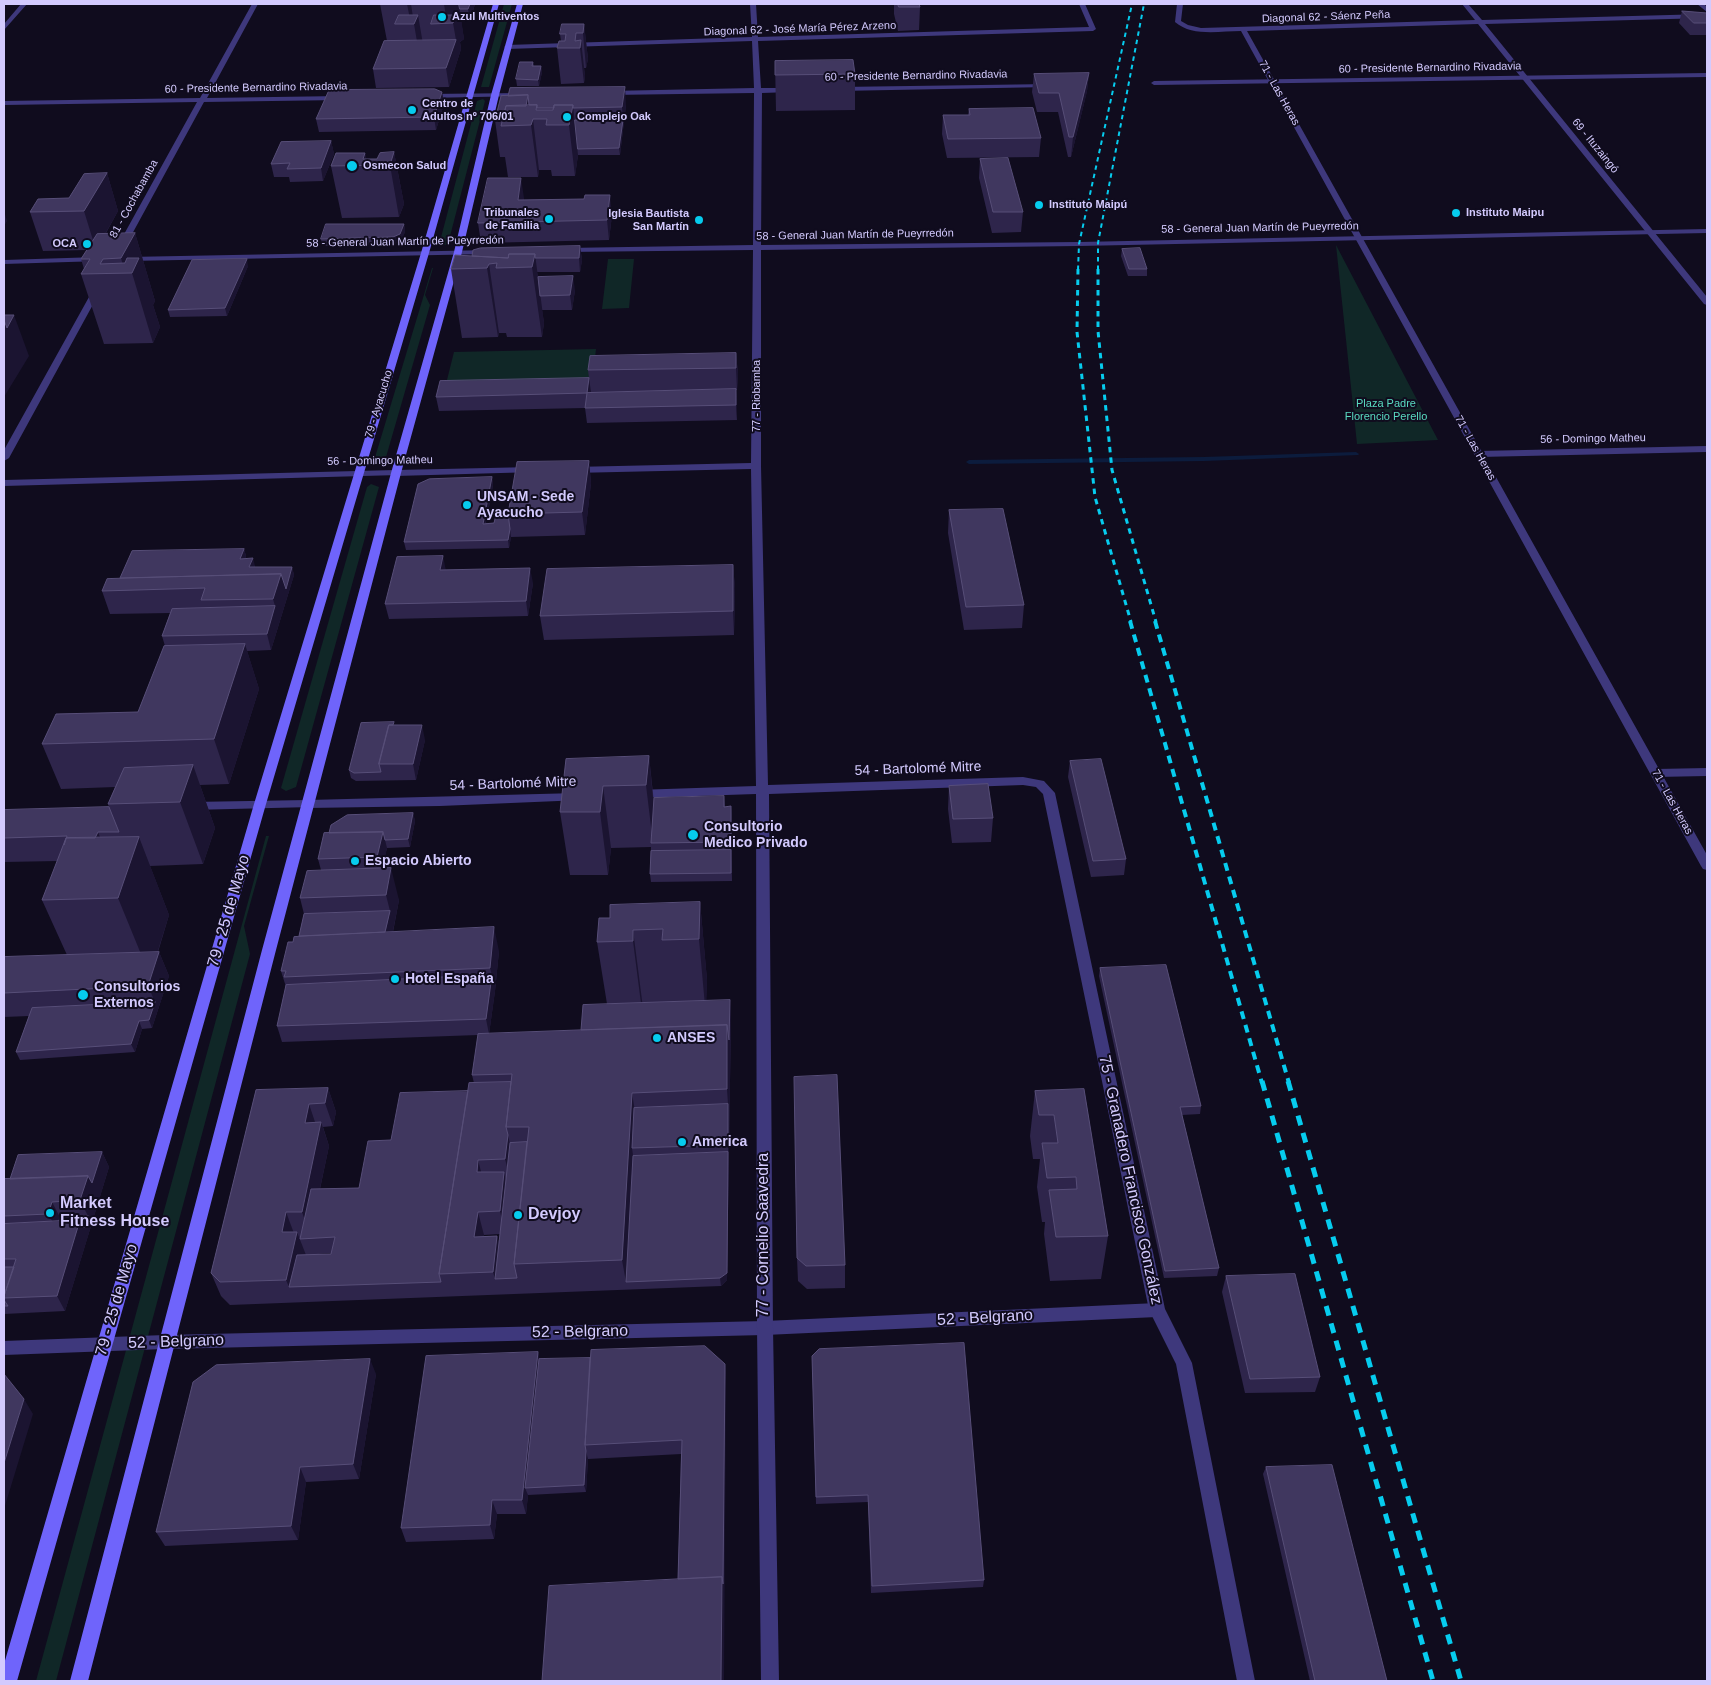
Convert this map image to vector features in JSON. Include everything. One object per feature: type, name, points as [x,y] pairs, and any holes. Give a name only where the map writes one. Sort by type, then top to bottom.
[{"type":"main road","name":"79 - Ayacucho","points":[[260,804],[425,253],[496,4]]},
{"type":"main road","points":[[79,1681],[165,1342],[396,473],[458,252],[495,95],[520,4]]},
{"type":"main road","name":"79 - 25 de Mayo","points":[[8,1681],[260,804]]},
{"type":"street","points":[[4,28],[24,4]]},
{"type":"street","name":"81 - Cochabamba","points":[[120,255],[255,4]]},
{"type":"street","name":"77 - Riobamba","points":[[753,4],[758,91],[756,466],[762,789]]},
{"type":"street","name":"Diagonal 62 - José María Pérez Arzeno","points":[[507,48],[1093,29],[1082,4]]},
{"type":"street","name":"Diagonal 62 - Sáenz Peña","points":[[1180,4],[1178,22],[1186,27],[1201,30],[1707,16]]},
{"type":"street","name":"69 - Ituzaingó","points":[[1465,4],[1707,302]]},
{"type":"street","points":[[1700,4],[1707,10]]},
{"type":"street","name":"71 - Las Heras","points":[[1243,29],[1707,866]]},
{"type":"street","name":"60 - Presidente Bernardino Rivadavia","points":[[1154,83],[1707,75]]},
{"type":"street","name":"60 - Presidente Bernardino Rivadavia","points":[[826,90],[1059,85]]},
{"type":"street","points":[[602,93],[797,90]]},
{"type":"street","points":[[420,96],[534,94]]},
{"type":"street","name":"60 - Presidente Bernardino Rivadavia","points":[[4,103],[350,98]]},
{"type":"street","name":"58 - General Juan Martín de Pueyrredón","points":[[558,251],[1079,244],[1359,236],[1707,231]]},
{"type":"street","name":"58 - General Juan Martín de Pueyrredón","points":[[120,255],[498,252]]},
{"type":"street","points":[[4,262],[105,259]]},
{"type":"street","points":[[4,458],[104,276]]},
{"type":"street","name":"56 - Domingo Matheu","points":[[1479,454],[1707,449]]},
{"type":"street","points":[[562,470],[756,466]]},
{"type":"street","name":"56 - Domingo Matheu","points":[[4,483],[542,470]]},
{"type":"street","points":[[1656,774],[1707,772]]},
{"type":"street","name":"54 - Bartolomé Mitre","points":[[625,795],[1023,781],[1040,784],[1049,793]]},
{"type":"street","name":"77 - Cornelio Saavedra","points":[[762,789],[765,1328],[770,1681]]},
{"type":"street","name":"75 - Granadero Francisco González","points":[[1049,793],[1157,1310],[1184,1363],[1246,1681]]},
{"type":"street","name":"54 - Bartolomé Mitre","points":[[181,807],[440,802],[586,796]]},
{"type":"street","name":"52 - Belgrano","points":[[4,1348],[165,1342],[765,1328],[1157,1310]]},
{"type":"green space","points":[[504,4],[512,4],[489,87],[481,87]]},
{"type":"green space","points":[[483,99],[485,101],[448,244],[442,246],[439,245],[477,101]]},
{"type":"green space","name":"Plaza Padre Florencio Perello","points":[[1336,245],[1438,440],[1357,444]]},
{"type":"green space","points":[[608,259],[634,259],[629,308],[602,309]]},
{"type":"green space","points":[[432,268],[425,295],[430,305],[384,464],[376,466],[373,464]]},
{"type":"green space","points":[[596,349],[591,392],[443,396],[454,352]]},
{"type":"green space","points":[[371,484],[379,487],[296,787],[286,791],[281,788],[367,487]]},
{"type":"green space","points":[[266,836],[269,836],[244,926],[250,954],[56,1681],[36,1681]]},
{"type":"building","points":[[459,4],[470,4],[468,9],[460,9]]},
{"type":"building","points":[[898,4],[919,4],[920,7],[899,7]]},
{"type":"building","points":[[1682,11],[1707,13],[1707,23],[1694,23]]},
{"type":"building","points":[[399,15],[418,15],[414,24],[395,24]]},
{"type":"building","points":[[434,15],[456,15],[453,23],[431,24]]},
{"type":"building","points":[[562,24],[584,24],[583,33],[576,33],[575,41],[581,40],[580,48],[557,48],[559,41],[565,41],[566,34],[560,34]]},
{"type":"building","points":[[456,40],[446,68],[373,69],[384,41]]},
{"type":"building","points":[[853,60],[855,74],[775,75],[775,61]]},
{"type":"building","points":[[520,62],[533,62],[532,66],[541,66],[538,80],[516,79]]},
{"type":"building","points":[[1089,73],[1073,137],[1069,137],[1059,93],[1039,93],[1034,74]]},
{"type":"building","points":[[625,87],[622,107],[573,108],[573,105],[554,105],[554,108],[537,108],[537,105],[529,105],[528,95],[508,96],[510,88]]},
{"type":"building","points":[[435,89],[442,92],[434,117],[316,119],[329,90]]},
{"type":"building","points":[[528,95],[526,106],[506,106],[502,120],[495,120],[501,96]]},
{"type":"building","points":[[537,105],[536,110],[553,110],[554,105],[573,105],[569,125],[546,125],[547,119],[533,119],[531,125],[501,126],[506,106]]},
{"type":"building","points":[[1033,108],[1041,138],[948,139],[943,115],[970,115],[969,109]]},
{"type":"building","points":[[575,120],[623,120],[619,148],[578,149]]},
{"type":"building","points":[[331,141],[321,168],[287,169],[290,163],[271,164],[281,142]]},
{"type":"building","points":[[394,152],[390,165],[331,166],[336,153],[365,153],[363,159],[377,159],[380,153]]},
{"type":"building","points":[[1008,158],[1023,212],[993,212],[980,159]]},
{"type":"building","points":[[107,173],[84,211],[30,212],[38,199],[69,198],[84,174]]},
{"type":"building","points":[[488,178],[521,178],[518,200],[584,199],[585,195],[610,195],[607,220],[478,223]]},
{"type":"building","points":[[326,224],[404,224],[400,234],[393,237],[321,239]]},
{"type":"building","points":[[135,233],[121,258],[103,259],[100,264],[125,263],[127,258],[139,258],[132,273],[81,274],[90,259],[81,259],[97,234]]},
{"type":"building","points":[[580,246],[579,258],[535,258],[535,254],[509,254],[508,258],[472,256],[473,250],[480,248]]},
{"type":"building","points":[[1140,248],[1147,269],[1129,269],[1122,249]]},
{"type":"building","points":[[509,254],[535,254],[532,267],[496,268],[497,263],[489,264],[487,268],[451,269],[455,255],[508,258]]},
{"type":"building","points":[[247,259],[225,308],[168,310],[192,260]]},
{"type":"building","points":[[573,276],[570,295],[540,296],[538,277]]},
{"type":"building","points":[[4,315],[14,315],[7,328],[4,320]]},
{"type":"building","points":[[736,353],[736,368],[588,370],[590,356]]},
{"type":"building","points":[[589,378],[587,393],[436,397],[440,381]]},
{"type":"building","points":[[736,389],[736,405],[585,408],[587,393]]},
{"type":"building","points":[[589,461],[582,512],[508,514],[517,462]]},
{"type":"building","name":"UNSAM - Sede Ayacucho","points":[[492,477],[483,524],[494,523],[497,511],[508,511],[510,529],[508,540],[404,542],[418,484],[429,479]]},
{"type":"building","points":[[1003,509],[1024,605],[966,607],[949,510]]},
{"type":"building","points":[[244,549],[240,559],[253,558],[249,567],[292,567],[286,589],[281,574],[120,578],[132,551]]},
{"type":"building","points":[[443,556],[440,570],[530,568],[526,601],[385,604],[397,557]]},
{"type":"building","points":[[733,565],[733,611],[540,616],[547,569]]},
{"type":"building","points":[[281,574],[273,599],[201,600],[205,588],[102,591],[107,579]]},
{"type":"building","points":[[275,606],[267,634],[162,636],[172,609]]},
{"type":"building","points":[[245,644],[214,739],[42,744],[56,714],[138,712],[164,646]]},
{"type":"building","points":[[394,722],[393,725],[389,725],[379,764],[381,772],[354,773],[349,770],[361,723]]},
{"type":"building","points":[[389,725],[422,725],[413,764],[379,764]]},
{"type":"building","points":[[649,756],[646,785],[603,786],[600,812],[560,812],[566,759]]},
{"type":"building","points":[[1101,759],[1126,859],[1093,861],[1070,761]]},
{"type":"building","points":[[193,765],[180,802],[108,804],[124,768]]},
{"type":"building","points":[[988,784],[993,818],[953,819],[949,786]]},
{"type":"building","name":"Consultorio Medico Privado","points":[[724,796],[724,807],[731,806],[731,842],[651,843],[654,798]]},
{"type":"building","points":[[109,807],[119,832],[98,832],[95,838],[66,838],[67,836],[4,838],[4,810]]},
{"type":"building","points":[[413,813],[408,839],[385,840],[383,832],[329,833],[331,825],[347,815]]},
{"type":"building","points":[[383,832],[377,857],[318,859],[324,833]]},
{"type":"building","points":[[139,837],[118,898],[42,900],[66,838]]},
{"type":"building","points":[[731,850],[731,873],[650,874],[651,851]]},
{"type":"building","points":[[391,868],[386,895],[300,898],[307,871]]},
{"type":"building","points":[[700,902],[699,939],[662,940],[663,929],[633,930],[633,941],[597,942],[599,918],[610,918],[610,905]]},
{"type":"building","points":[[390,911],[385,932],[299,936],[304,914]]},
{"type":"building","points":[[494,927],[490,968],[284,977],[286,971],[281,971],[288,942],[293,942],[294,937]]},
{"type":"building","points":[[159,952],[148,986],[4,993],[4,957]]},
{"type":"building","points":[[1166,965],[1201,1106],[1180,1107],[1219,1268],[1165,1271],[1100,968]]},
{"type":"building","points":[[492,975],[486,1019],[277,1026],[286,985]]},
{"type":"building","points":[[730,1000],[729,1040],[727,1025],[581,1030],[583,1005]]},
{"type":"building","points":[[155,1002],[149,1020],[139,1021],[131,1044],[16,1052],[32,1008]]},
{"type":"building","points":[[727,1025],[727,1089],[632,1093],[622,1260],[514,1264],[529,1127],[506,1127],[512,1074],[472,1075],[478,1034]]},
{"type":"building","points":[[837,1075],[845,1265],[806,1266],[797,1258],[794,1077]]},
{"type":"building","points":[[511,1082],[505,1159],[478,1160],[477,1172],[504,1172],[500,1211],[478,1212],[474,1237],[497,1236],[493,1272],[439,1274],[469,1083]]},
{"type":"building","points":[[328,1088],[325,1103],[309,1104],[305,1123],[321,1122],[302,1212],[286,1212],[282,1232],[297,1232],[286,1280],[220,1282],[211,1273],[256,1090]]},
{"type":"building","points":[[1084,1089],[1108,1236],[1056,1237],[1049,1190],[1077,1189],[1076,1177],[1047,1178],[1042,1143],[1058,1143],[1054,1115],[1039,1115],[1035,1091]]},
{"type":"building","points":[[468,1091],[439,1274],[441,1282],[289,1287],[297,1255],[331,1254],[335,1237],[300,1239],[311,1189],[359,1188],[368,1141],[391,1140],[400,1093]]},
{"type":"building","points":[[728,1104],[728,1145],[632,1148],[634,1108]]},
{"type":"building","points":[[527,1142],[514,1264],[517,1278],[495,1279],[510,1143]]},
{"type":"building","points":[[102,1152],[92,1183],[88,1176],[10,1179],[18,1155]]},
{"type":"building","points":[[728,1152],[727,1273],[720,1278],[626,1282],[633,1156]]},
{"type":"building","points":[[88,1176],[80,1200],[52,1202],[48,1214],[4,1216],[4,1179]]},
{"type":"building","points":[[88,1216],[84,1228],[80,1220],[59,1221],[60,1217]]},
{"type":"building","points":[[80,1220],[57,1296],[4,1298],[16,1259],[4,1259],[4,1224]]},
{"type":"building","points":[[4,1267],[14,1267],[4,1296]]},
{"type":"building","points":[[1295,1274],[1320,1377],[1250,1379],[1226,1276]]},
{"type":"building","points":[[964,1343],[984,1580],[872,1586],[868,1495],[816,1497],[812,1356],[819,1349]]},
{"type":"building","points":[[705,1346],[725,1364],[723,1584],[722,1577],[678,1579],[682,1440],[585,1445],[591,1350]]},
{"type":"building","points":[[538,1352],[522,1500],[492,1500],[490,1525],[401,1528],[426,1356]]},
{"type":"building","points":[[590,1358],[584,1485],[525,1488],[539,1359]]},
{"type":"building","points":[[370,1359],[353,1464],[300,1467],[291,1526],[156,1532],[193,1382],[216,1365]]},
{"type":"building","points":[[4,1374],[24,1399],[4,1463]]},
{"type":"building","points":[[1332,1465],[1387,1681],[1315,1681],[1266,1467]]},
{"type":"building","points":[[722,1577],[721,1681],[542,1681],[549,1586]]},
{"type":"waterway","points":[[969,462],[1204,459],[1356,454]]},
{"type":"railway","points":[[1078,270],[1079,244],[1132,4]]},
{"type":"railway","points":[[1144,4],[1098,243],[1098,331],[1112,470],[1156,622]]},
{"type":"railway","points":[[1078,269],[1077,332],[1095,497],[1131,622]]},
{"type":"railway","points":[[1130,621],[1262,1083]]},
{"type":"railway","points":[[1155,621],[1289,1083]]},
{"type":"railway","points":[[1262,1081],[1433,1681]]},
{"type":"railway","points":[[1288,1081],[1461,1681]]},
{"type":"place","name":"Azul Multiventos","points":[[442,17]]},
{"type":"place","name":"Centro de Adultos nº 706/01","points":[[412,110]]},
{"type":"place","name":"Complejo Oak","points":[[567,117]]},
{"type":"place","name":"Osmecon Salud","points":[[352,166]]},
{"type":"place","name":"Instituto Maipú","points":[[1039,205]]},
{"type":"place","name":"Instituto Maipu","points":[[1456,213]]},
{"type":"place","name":"Tribunales de Familia","points":[[549,219]]},
{"type":"place","name":"Iglesia Bautista San Martín","points":[[699,220]]},
{"type":"place","name":"OCA","points":[[87,244]]},
{"type":"place","name":"UNSAM - Sede Ayacucho","points":[[467,505]]},
{"type":"place","name":"Consultorio Medico Privado","points":[[693,835]]},
{"type":"place","name":"Espacio Abierto","points":[[355,861]]},
{"type":"place","name":"Hotel España","points":[[395,979]]},
{"type":"place","name":"Consultorios Externos","points":[[83,995]]},
{"type":"place","name":"ANSES","points":[[657,1038]]},
{"type":"place","name":"America","points":[[682,1142]]},
{"type":"place","name":"Market Fitness House","points":[[50,1213]]},
{"type":"place","name":"Devjoy","points":[[518,1215]]}]
